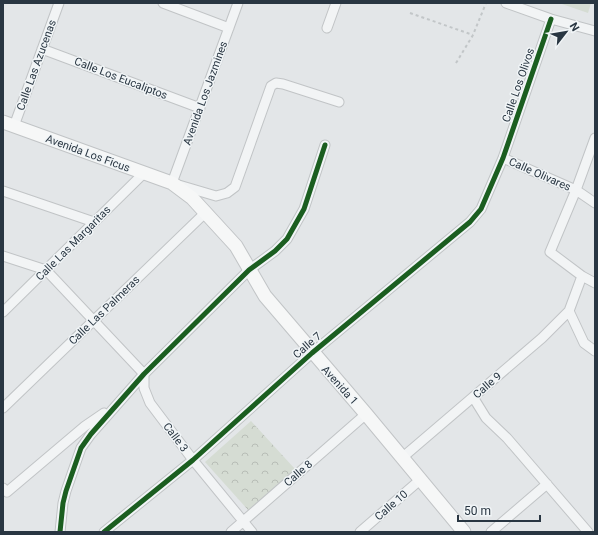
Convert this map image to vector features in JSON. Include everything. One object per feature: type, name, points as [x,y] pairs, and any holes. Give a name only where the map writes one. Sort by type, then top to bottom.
[{"type":"street","name":"Calle Las Azucenas","points":[[9,124],[42,49],[59,3]]},
{"type":"street","points":[[163,3],[229,28]]},
{"type":"street","name":"Avenida Los Jazmines","points":[[172,183],[238,3]]},
{"type":"street","points":[[327,28],[336,3]]},
{"type":"street","points":[[506,3],[551,19],[595,31]]},
{"type":"street","name":"Calle Los Olivos","points":[[503,158],[551,19]]},
{"type":"street","name":"Calle Los Eucaliptos","points":[[42,49],[200,108]]},
{"type":"street","points":[[172,183],[216,196],[227,193],[234,187],[271,86],[276,83],[339,102]]},
{"type":"street","name":"Avenida Los Ficus","points":[[9,124],[172,183]]},
{"type":"street","points":[[595,138],[576,190],[550,252],[582,276],[595,283]]},
{"type":"street","points":[[61,532],[63,503],[82,448],[113,407],[144,374],[249,270],[281,245],[294,229],[304,209],[325,145]]},
{"type":"street","name":"Calle Olivares","points":[[503,158],[576,190],[595,204]]},
{"type":"street","name":"Calle 7","points":[[104,532],[193,460],[312,353],[470,222],[481,209],[503,158]]},
{"type":"street","name":"Calle Las Margaritas","points":[[3,312],[144,173]]},
{"type":"street","name":"Avenida 1","points":[[172,183],[185,191],[236,246],[264,296],[403,457],[464,532]]},
{"type":"street","points":[[3,191],[94,222]]},
{"type":"street","name":"Calle Las Palmeras","points":[[3,408],[206,212]]},
{"type":"street","points":[[3,256],[46,270],[144,374]]},
{"type":"street","points":[[582,276],[569,311],[584,343],[595,351]]},
{"type":"street","name":"Calle 9","points":[[403,457],[542,338],[569,311]]},
{"type":"street","name":"Calle 3","points":[[144,374],[144,388],[150,403],[193,460],[252,532]]},
{"type":"street","points":[[473,398],[494,427],[507,438],[588,532]]},
{"type":"street","points":[[5,490],[85,426],[113,407]]},
{"type":"street","name":"Calle 8","points":[[231,532],[366,414]]},
{"type":"street","name":"Calle 10","points":[[360,532],[421,479]]},
{"type":"street","points":[[491,532],[547,484]]},
{"type":"path","points":[[456,63],[473,35],[486,3]]},
{"type":"path","points":[[410,13],[473,35]]},
{"type":"green space","points":[[559,3],[591,3],[588,13]]},
{"type":"green space","points":[[251,421],[295,469],[249,511],[205,462]]},
{"type":"cycle path","points":[[104,532],[193,460],[312,353],[470,222],[481,209],[503,158],[551,19]]},
{"type":"cycle path","points":[[60,532],[63,503],[81,448],[91,434],[144,374],[249,270],[275,251],[287,239],[304,209],[325,145]]}]
